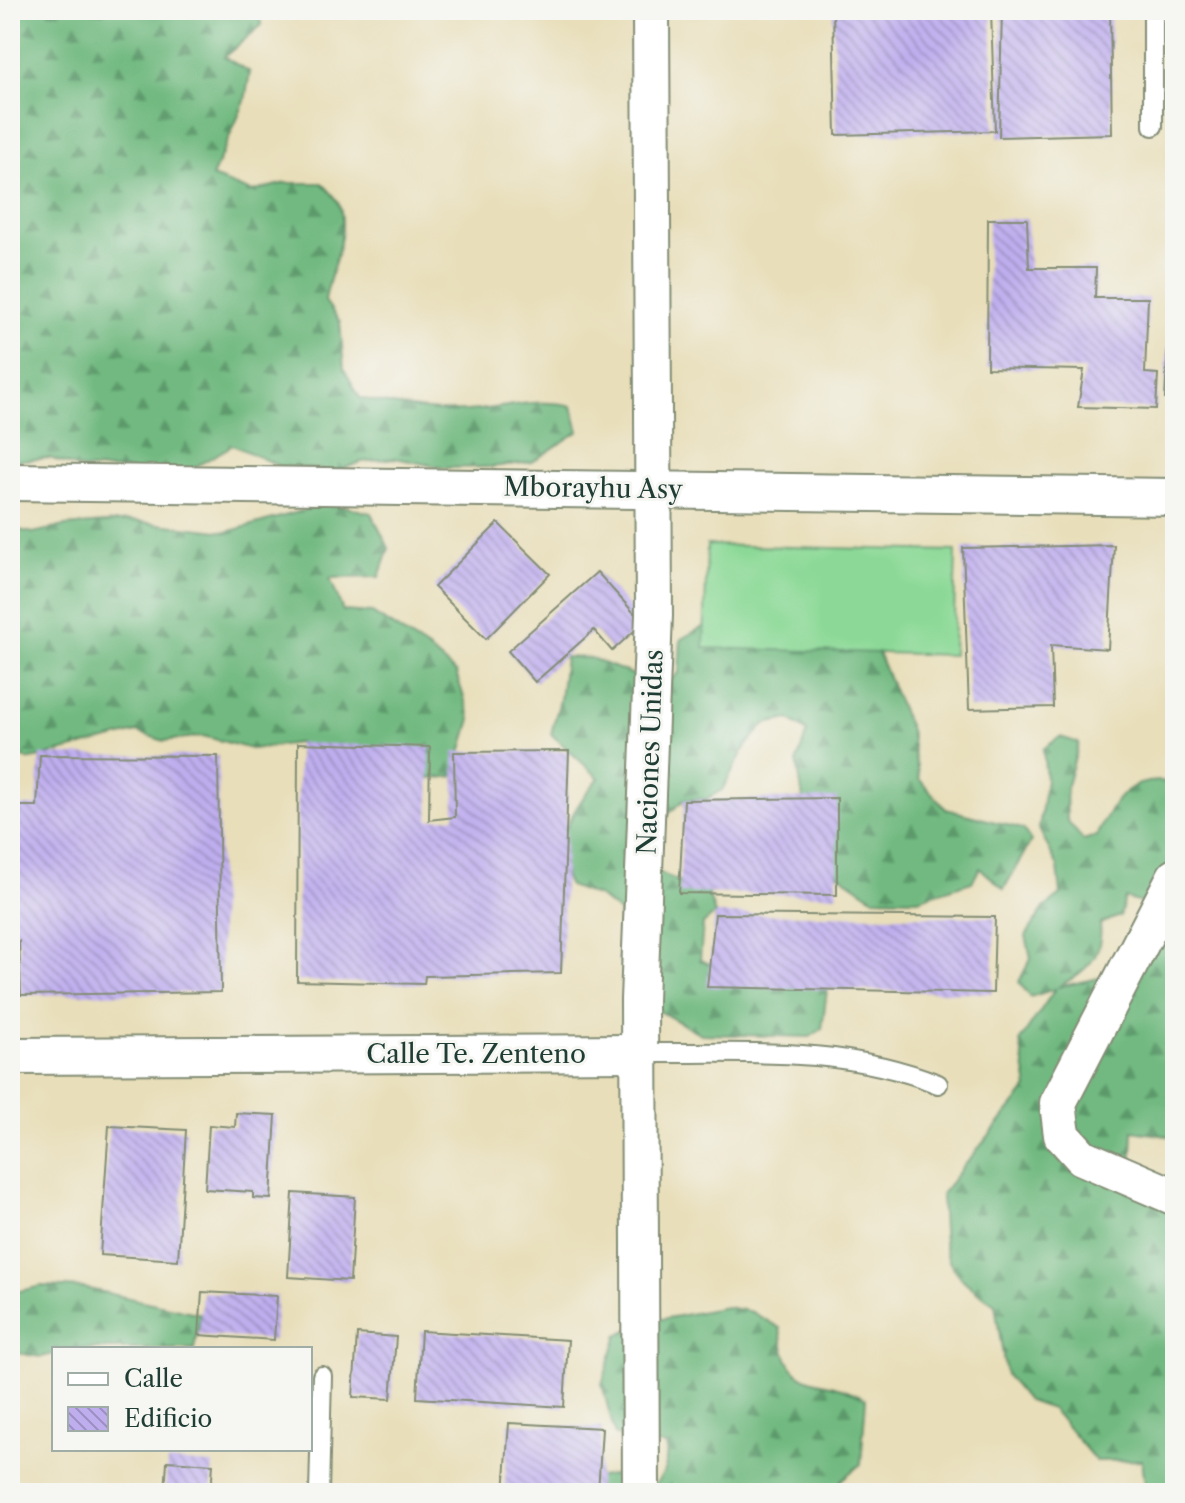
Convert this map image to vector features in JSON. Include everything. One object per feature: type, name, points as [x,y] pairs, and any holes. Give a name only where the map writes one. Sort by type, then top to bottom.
[{"type":"street","name":"Naciones Unidas","points":[[641,1493],[639,1053],[653,681],[651,10]]},
{"type":"street","name":"Mborayhu Asy","points":[[10,482],[1175,497]]},
{"type":"street","points":[[1175,877],[1058,1103],[1062,1135],[1082,1157],[1175,1197]]},
{"type":"street","name":"Calle Te. Zenteno","points":[[10,1056],[639,1053]]},
{"type":"lane","points":[[1153,10],[1153,126]]},
{"type":"lane","name":"Calle Te. Zenteno","points":[[639,1053],[833,1055],[901,1069],[938,1084]]},
{"type":"lane","points":[[319,1493],[322,1376]]},
{"type":"green space","points":[[10,10],[256,10],[262,25],[224,57],[250,72],[245,101],[212,177],[252,192],[285,183],[322,183],[337,200],[341,214],[341,239],[325,301],[340,322],[344,369],[360,398],[439,411],[533,403],[559,404],[572,406],[579,431],[532,462],[492,467],[444,468],[395,458],[362,462],[336,471],[279,466],[233,445],[188,471],[81,469],[50,458],[10,461]]},
{"type":"green space","points":[[330,503],[371,513],[389,548],[379,577],[330,578],[343,611],[372,613],[428,649],[456,673],[471,719],[454,776],[387,784],[298,743],[251,749],[203,736],[164,741],[137,732],[28,760],[10,748],[10,528],[33,533],[65,526],[132,521],[227,532]]},
{"type":"green space","points":[[707,545],[956,551],[953,655],[704,648]]},
{"type":"green space","points":[[841,624],[878,653],[910,730],[919,779],[946,809],[1023,829],[1031,841],[1004,889],[980,868],[972,882],[918,899],[874,898],[837,873],[803,799],[797,761],[807,732],[789,719],[765,724],[746,746],[722,790],[706,799],[684,800],[657,824],[657,872],[708,893],[715,914],[703,924],[700,960],[743,979],[810,974],[827,990],[822,1029],[810,1037],[701,1034],[639,1000],[619,960],[619,912],[599,897],[569,886],[563,871],[562,843],[566,829],[580,802],[599,778],[551,734],[560,700],[565,657],[591,658],[661,686],[679,673],[681,639],[705,626]]},
{"type":"green space","points":[[1060,737],[1079,743],[1066,789],[1067,820],[1083,840],[1096,836],[1110,810],[1125,792],[1146,782],[1175,783],[1175,899],[1144,904],[1125,898],[1120,916],[1100,924],[1099,946],[1091,963],[1058,987],[1113,975],[1146,931],[1175,928],[1175,1137],[1133,1131],[1131,1175],[1171,1193],[1175,1223],[1175,1493],[1146,1493],[1142,1460],[1096,1461],[1052,1409],[1027,1401],[1006,1375],[995,1304],[963,1280],[948,1259],[945,1247],[941,1194],[1028,1088],[1020,1041],[1055,989],[1030,997],[1019,982],[1031,958],[1026,936],[1044,908],[1061,895],[1058,867],[1039,829],[1046,779],[1043,749]]},
{"type":"green space","points":[[42,1286],[84,1288],[201,1314],[194,1347],[52,1347],[52,1354],[41,1357],[10,1352],[10,1293]]},
{"type":"green space","points":[[726,1307],[752,1312],[780,1328],[790,1365],[799,1374],[866,1399],[861,1464],[841,1480],[839,1493],[591,1493],[599,1477],[618,1474],[652,1488],[665,1471],[667,1446],[615,1435],[602,1384],[618,1335],[641,1323]]},
{"type":"building","points":[[833,10],[991,10],[995,131],[836,135]]},
{"type":"building","points":[[1002,10],[1110,10],[1112,134],[999,137]]},
{"type":"building","points":[[988,219],[1027,219],[1029,268],[1096,268],[1095,298],[1148,298],[1145,373],[1158,374],[1156,409],[1078,407],[1084,370],[987,368]]},
{"type":"building","points":[[1171,288],[1175,288],[1175,399],[1165,399]]},
{"type":"building","points":[[498,523],[550,574],[486,639],[434,587]]},
{"type":"building","points":[[1114,545],[1108,649],[1051,645],[1053,707],[969,709],[963,548]]},
{"type":"building","points":[[597,572],[643,623],[612,651],[594,630],[535,682],[508,651]]},
{"type":"building","points":[[298,743],[430,747],[429,820],[455,817],[454,752],[569,751],[561,973],[425,976],[424,984],[297,981]]},
{"type":"building","points":[[40,755],[218,756],[221,992],[21,995],[19,941],[10,942],[10,806],[37,806]]},
{"type":"building","points":[[837,798],[837,895],[679,893],[684,800]]},
{"type":"building","points":[[715,914],[995,917],[993,993],[707,987]]},
{"type":"building","points":[[236,1113],[276,1115],[271,1199],[253,1198],[253,1192],[205,1189],[209,1125],[235,1127]]},
{"type":"building","points":[[109,1126],[186,1130],[178,1260],[100,1255]]},
{"type":"building","points":[[293,1193],[355,1197],[350,1281],[288,1277]]},
{"type":"building","points":[[202,1292],[277,1296],[274,1340],[199,1335]]},
{"type":"building","points":[[421,1331],[568,1340],[564,1407],[417,1398]]},
{"type":"building","points":[[357,1334],[396,1337],[391,1399],[353,1397]]},
{"type":"building","points":[[509,1423],[602,1428],[598,1493],[504,1493]]},
{"type":"building","points":[[167,1461],[213,1464],[211,1493],[165,1493]]}]
